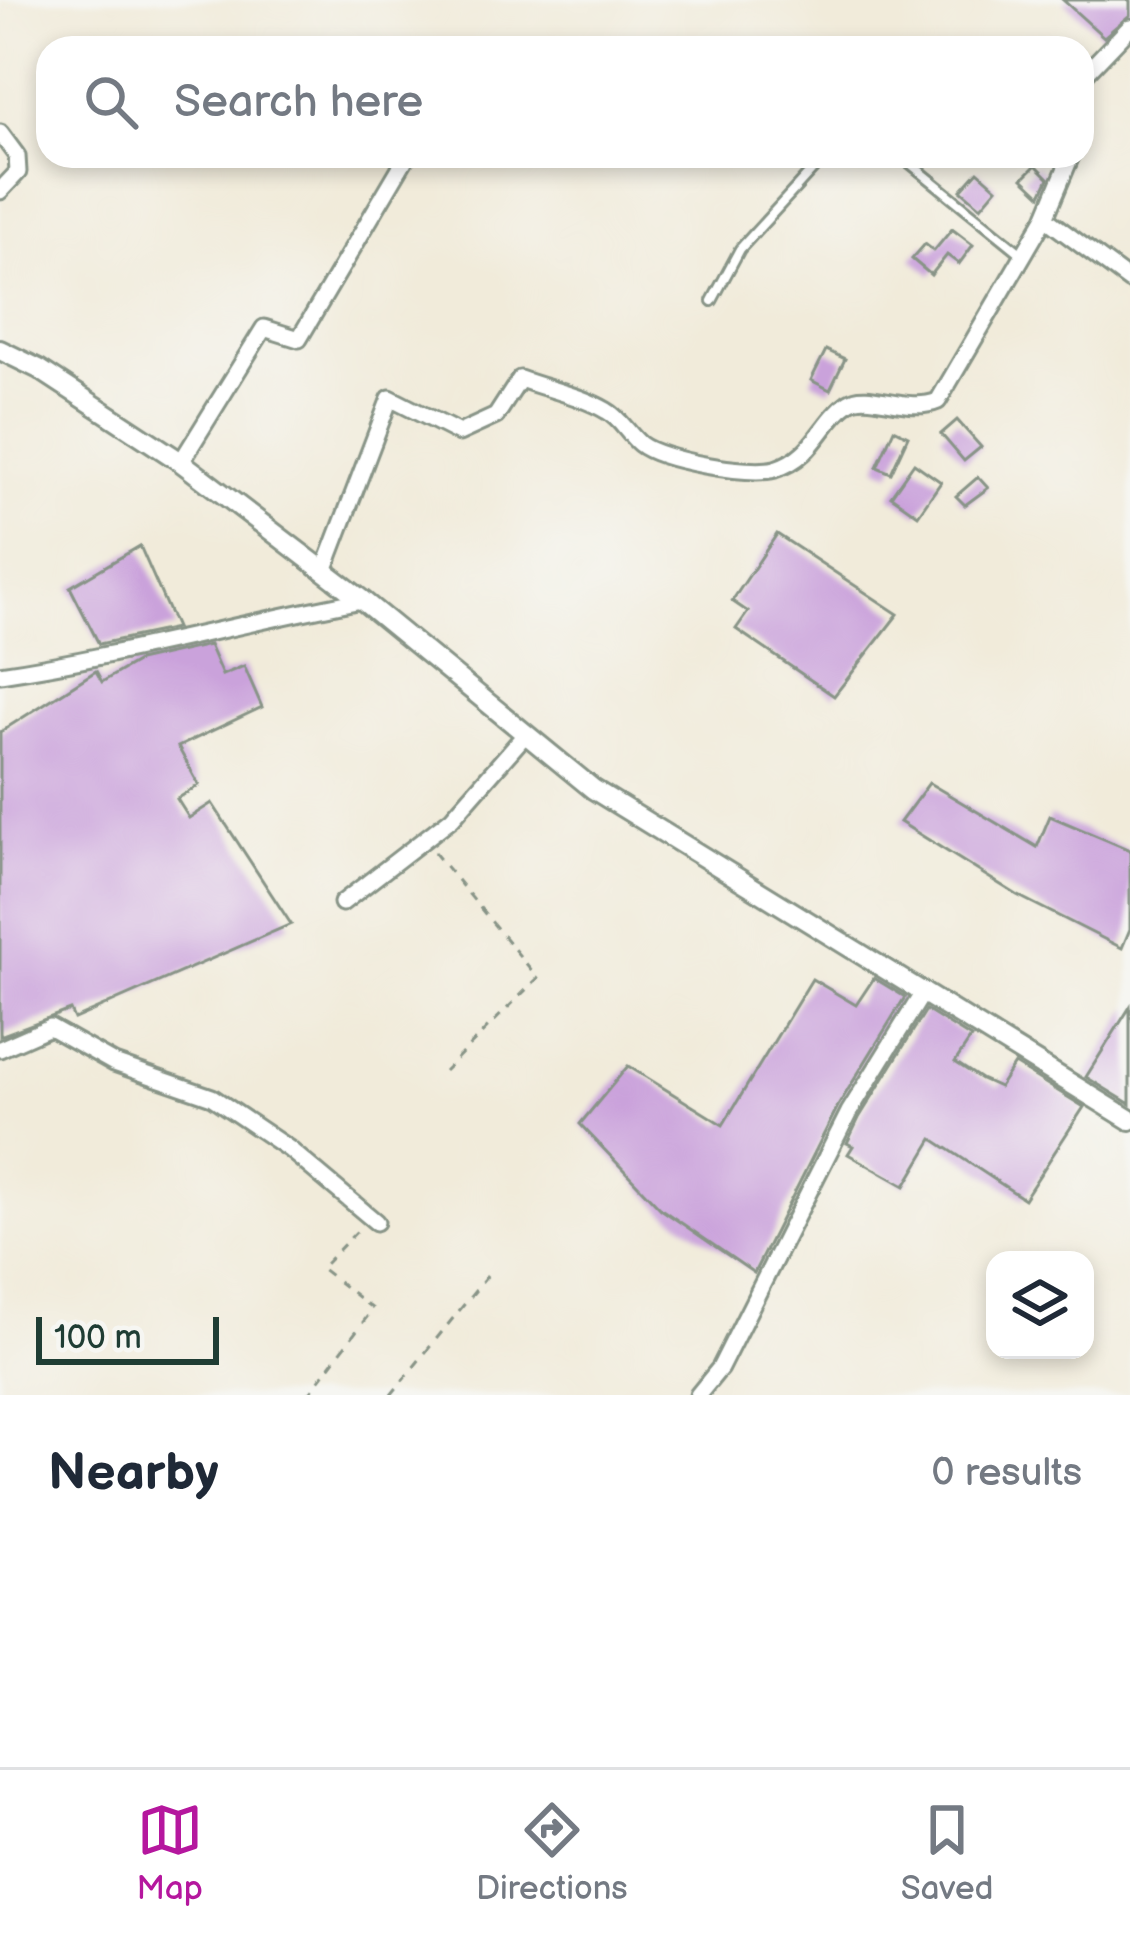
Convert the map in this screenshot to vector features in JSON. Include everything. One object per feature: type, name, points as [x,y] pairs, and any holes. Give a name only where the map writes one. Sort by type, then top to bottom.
[{"type":"street","points":[[1094,64],[1130,27]]},
{"type":"street","points":[[0,134],[16,156],[18,172],[0,191]]},
{"type":"street","points":[[181,462],[264,328],[299,339],[400,168]]},
{"type":"street","points":[[324,571],[390,398],[459,433],[496,416],[520,380],[609,411],[642,446],[662,455],[746,470],[775,469],[814,446],[848,403],[862,397],[920,409],[938,401],[1045,218],[1066,168]]},
{"type":"street","points":[[1045,218],[1130,281]]},
{"type":"street","points":[[0,350],[39,369],[181,462],[362,600],[523,737],[593,789],[1130,1120]]},
{"type":"street","points":[[0,674],[86,661],[191,632],[362,600]]},
{"type":"street","points":[[342,903],[425,842],[488,781],[523,737]]},
{"type":"street","points":[[698,1395],[720,1368],[848,1112],[924,991]]},
{"type":"street","points":[[0,1048],[50,1027],[114,1063],[212,1097],[289,1149],[373,1220]]},
{"type":"lane","points":[[712,301],[740,249],[814,168]]},
{"type":"lane","points":[[917,168],[1023,255]]},
{"type":"path","points":[[425,842],[538,978],[444,1070]]},
{"type":"path","points":[[308,1395],[373,1309],[321,1268],[373,1220]]},
{"type":"path","points":[[391,1395],[491,1270]]},
{"type":"building","points":[[1063,0],[1130,0],[1130,15],[1104,37]]},
{"type":"building","points":[[1039,168],[1049,178],[1041,195],[1023,178]]},
{"type":"building","points":[[978,171],[997,188],[981,207],[961,190]]},
{"type":"building","points":[[952,229],[973,245],[959,264],[947,255],[931,275],[912,259],[925,244],[934,251]]},
{"type":"building","points":[[826,350],[845,359],[830,390],[811,380]]},
{"type":"building","points":[[957,420],[981,447],[964,461],[941,434]]},
{"type":"building","points":[[894,429],[908,436],[891,473],[877,467]]},
{"type":"building","points":[[914,463],[941,482],[918,515],[891,496]]},
{"type":"building","points":[[978,477],[988,488],[965,505],[956,496]]},
{"type":"building","points":[[777,534],[898,614],[834,696],[736,629],[748,612],[732,601]]},
{"type":"building","points":[[140,546],[176,628],[99,644],[70,587]]},
{"type":"building","points":[[209,645],[222,675],[244,666],[262,707],[178,747],[199,785],[177,799],[189,818],[212,803],[291,924],[74,1019],[70,1010],[0,1036],[0,732],[96,671],[102,682],[138,661]]},
{"type":"building","points":[[929,783],[1037,847],[1050,816],[1130,850],[1130,929],[1122,948],[1017,895],[900,822]]},
{"type":"building","points":[[874,978],[905,997],[838,1106],[754,1273],[661,1209],[580,1124],[628,1066],[723,1125],[812,979],[856,1005]]},
{"type":"building","points":[[1130,1007],[1130,1104],[1086,1077]]},
{"type":"building","points":[[926,1010],[971,1038],[955,1062],[981,1079],[999,1087],[1014,1064],[1084,1107],[1024,1199],[933,1139],[905,1186],[848,1154],[853,1146],[847,1143],[859,1118]]}]
